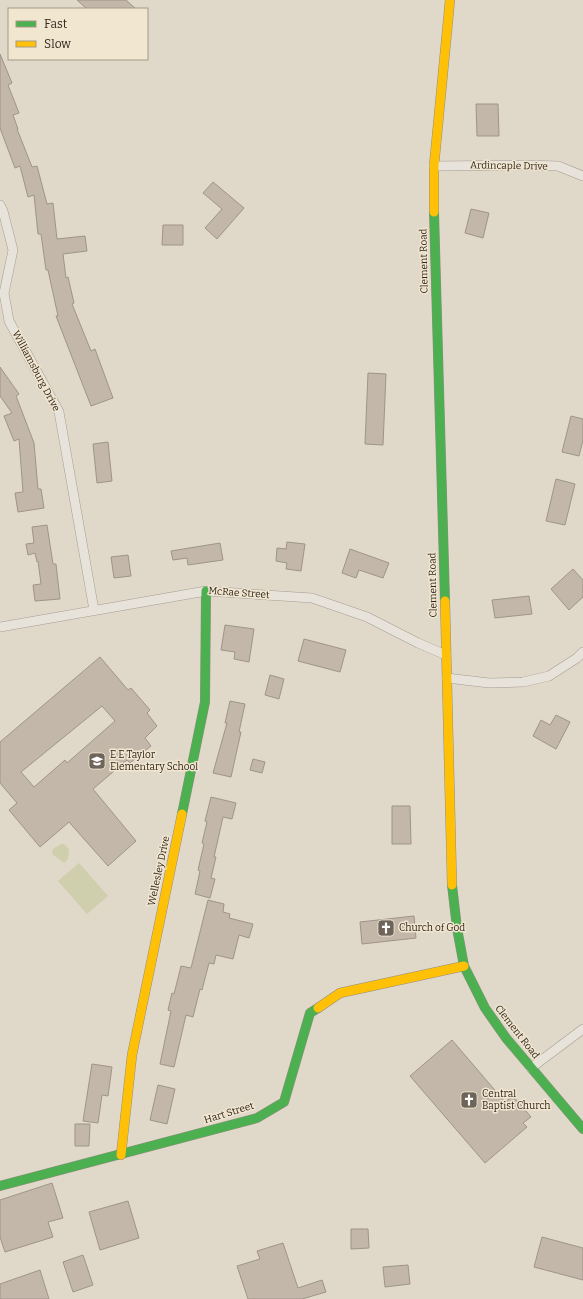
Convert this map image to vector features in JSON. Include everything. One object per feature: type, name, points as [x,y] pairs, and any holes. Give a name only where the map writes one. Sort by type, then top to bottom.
[{"type":"street","name":"Clement Road","points":[[450,0],[434,166],[434,244],[452,887],[457,928],[464,966],[485,1008],[506,1038],[583,1129]]},
{"type":"street","name":"Ardincaple Drive","points":[[434,166],[558,166],[583,176]]},
{"type":"street","name":"Williamsburg Drive","points":[[0,205],[3,211],[13,250],[2,292],[9,321],[59,412],[94,610]]},
{"type":"street","name":"McRae Street","points":[[0,627],[206,591],[312,598],[366,617],[446,655]]},
{"type":"street","name":"Wellesley Drive","points":[[121,1155],[132,1055],[205,702],[206,591]]},
{"type":"street","points":[[447,678],[489,683],[523,682],[549,676],[577,658],[583,652]]},
{"type":"street","name":"Hart Street","points":[[0,1186],[257,1118],[284,1102],[310,1013],[340,993],[464,966]]},
{"type":"street","points":[[531,1068],[583,1029]]},
{"type":"green space","points":[[61,844],[64,844],[69,849],[68,859],[64,863],[52,854],[53,849]]},
{"type":"green space","points":[[79,863],[108,896],[87,914],[58,881]]},
{"type":"building","points":[[77,0],[126,0],[135,8],[86,8]]},
{"type":"building","points":[[0,54],[12,83],[8,85],[19,113],[13,115],[17,129],[32,167],[37,166],[47,204],[53,203],[57,239],[85,236],[87,251],[63,254],[66,278],[68,277],[74,303],[72,304],[91,351],[95,349],[113,398],[91,406],[56,316],[58,316],[48,270],[46,270],[41,234],[38,234],[34,195],[28,197],[20,166],[15,168],[0,128]]},
{"type":"building","points":[[476,104],[498,104],[499,136],[477,136]]},
{"type":"building","points":[[213,182],[244,208],[217,239],[205,228],[222,209],[203,193]]},
{"type":"building","points":[[471,209],[489,213],[483,238],[465,233]]},
{"type":"building","points":[[163,225],[183,225],[183,245],[162,245]]},
{"type":"building","points":[[0,367],[19,394],[16,396],[34,443],[38,489],[41,489],[44,508],[18,512],[15,493],[23,492],[19,439],[14,441],[4,416],[12,413],[0,396]]},
{"type":"building","points":[[368,373],[386,374],[383,445],[365,444]]},
{"type":"building","points":[[571,416],[583,419],[583,440],[579,456],[562,452]]},
{"type":"building","points":[[108,442],[112,481],[97,483],[93,444]]},
{"type":"building","points":[[556,479],[575,484],[565,525],[546,521]]},
{"type":"building","points":[[47,525],[53,564],[56,564],[60,599],[35,601],[33,585],[41,584],[38,561],[37,562],[35,553],[28,555],[26,544],[34,543],[32,527]]},
{"type":"building","points":[[287,542],[305,544],[301,571],[286,569],[287,563],[276,561],[277,548],[286,549]]},
{"type":"building","points":[[220,543],[223,560],[188,565],[187,558],[173,560],[171,551]]},
{"type":"building","points":[[350,549],[389,563],[383,578],[359,570],[356,578],[342,573]]},
{"type":"building","points":[[128,555],[131,576],[114,578],[111,557]]},
{"type":"building","points":[[573,569],[583,580],[583,597],[569,610],[551,589]]},
{"type":"building","points":[[529,596],[532,614],[495,618],[492,600]]},
{"type":"building","points":[[225,625],[254,629],[249,662],[234,659],[235,652],[221,650]]},
{"type":"building","points":[[304,639],[346,650],[340,672],[298,661]]},
{"type":"building","name":"E E Taylor Elementary School","points":[[100,657],[128,690],[131,688],[150,710],[147,713],[157,726],[145,738],[151,746],[130,763],[127,760],[93,789],[136,841],[108,866],[69,822],[40,847],[9,810],[17,803],[0,783],[0,742]],"holes":[[[102,706],[115,721],[67,763],[65,760],[34,787],[21,772]]]},
{"type":"building","points":[[270,675],[284,679],[279,699],[265,695]]},
{"type":"building","points":[[230,701],[245,704],[239,732],[241,732],[231,777],[213,773],[227,723],[225,723]]},
{"type":"building","points":[[556,715],[570,722],[556,749],[533,736],[541,720],[550,725]]},
{"type":"building","points":[[253,759],[265,762],[262,773],[250,770]]},
{"type":"building","points":[[211,797],[236,803],[232,819],[223,817],[214,857],[216,857],[211,878],[215,879],[210,898],[195,894],[200,871],[198,870],[204,844],[202,843],[207,822],[205,821]]},
{"type":"building","points":[[392,806],[410,806],[411,844],[392,844]]},
{"type":"building","points":[[208,900],[224,904],[223,912],[230,914],[229,918],[253,924],[249,938],[239,935],[233,959],[216,955],[214,964],[209,963],[202,990],[200,989],[193,1017],[186,1015],[174,1067],[160,1064],[171,1011],[168,1010],[172,993],[174,994],[181,966],[191,968]]},
{"type":"building","points":[[414,916],[416,938],[362,944],[360,922]]},
{"type":"building","points":[[452,1040],[505,1102],[513,1096],[531,1117],[523,1123],[527,1127],[485,1163],[410,1076]]},
{"type":"building","points":[[92,1064],[112,1067],[108,1096],[102,1095],[98,1123],[83,1121]]},
{"type":"building","points":[[158,1085],[175,1089],[167,1124],[150,1120]]},
{"type":"building","points":[[75,1124],[90,1124],[89,1146],[75,1146]]},
{"type":"building","points":[[52,1183],[63,1218],[48,1222],[53,1237],[5,1252],[0,1237],[0,1200]]},
{"type":"building","points":[[128,1201],[139,1238],[100,1250],[89,1212]]},
{"type":"building","points":[[351,1229],[368,1229],[369,1248],[351,1249]]},
{"type":"building","points":[[542,1237],[583,1248],[583,1280],[534,1267]]},
{"type":"building","points":[[283,1243],[298,1288],[322,1280],[326,1292],[302,1299],[248,1299],[237,1266],[260,1259],[257,1251]]},
{"type":"building","points":[[83,1255],[93,1285],[73,1292],[63,1262]]},
{"type":"building","points":[[408,1265],[410,1284],[385,1287],[383,1267]]},
{"type":"building","points":[[40,1270],[49,1299],[0,1299],[0,1284]]},
{"type":"traffic: fast","points":[[434,212],[445,601]]},
{"type":"traffic: fast","points":[[182,814],[205,702],[206,591]]},
{"type":"traffic: fast","points":[[452,885],[457,928],[464,966],[485,1008],[506,1038],[583,1129]]},
{"type":"traffic: fast","points":[[0,1186],[257,1118],[284,1102],[310,1013],[318,1008]]},
{"type":"traffic: slow","points":[[434,212],[434,166],[450,0]]},
{"type":"traffic: slow","points":[[445,601],[452,885]]},
{"type":"traffic: slow","points":[[121,1155],[132,1055],[182,814]]},
{"type":"traffic: slow","points":[[318,1008],[340,993],[464,966]]},
{"type":"place","name":"E E Taylor Elementary School","points":[[97,761]]},
{"type":"place","name":"Church of God","points":[[386,928]]},
{"type":"place","name":"Central Baptist Church","points":[[469,1100]]}]
